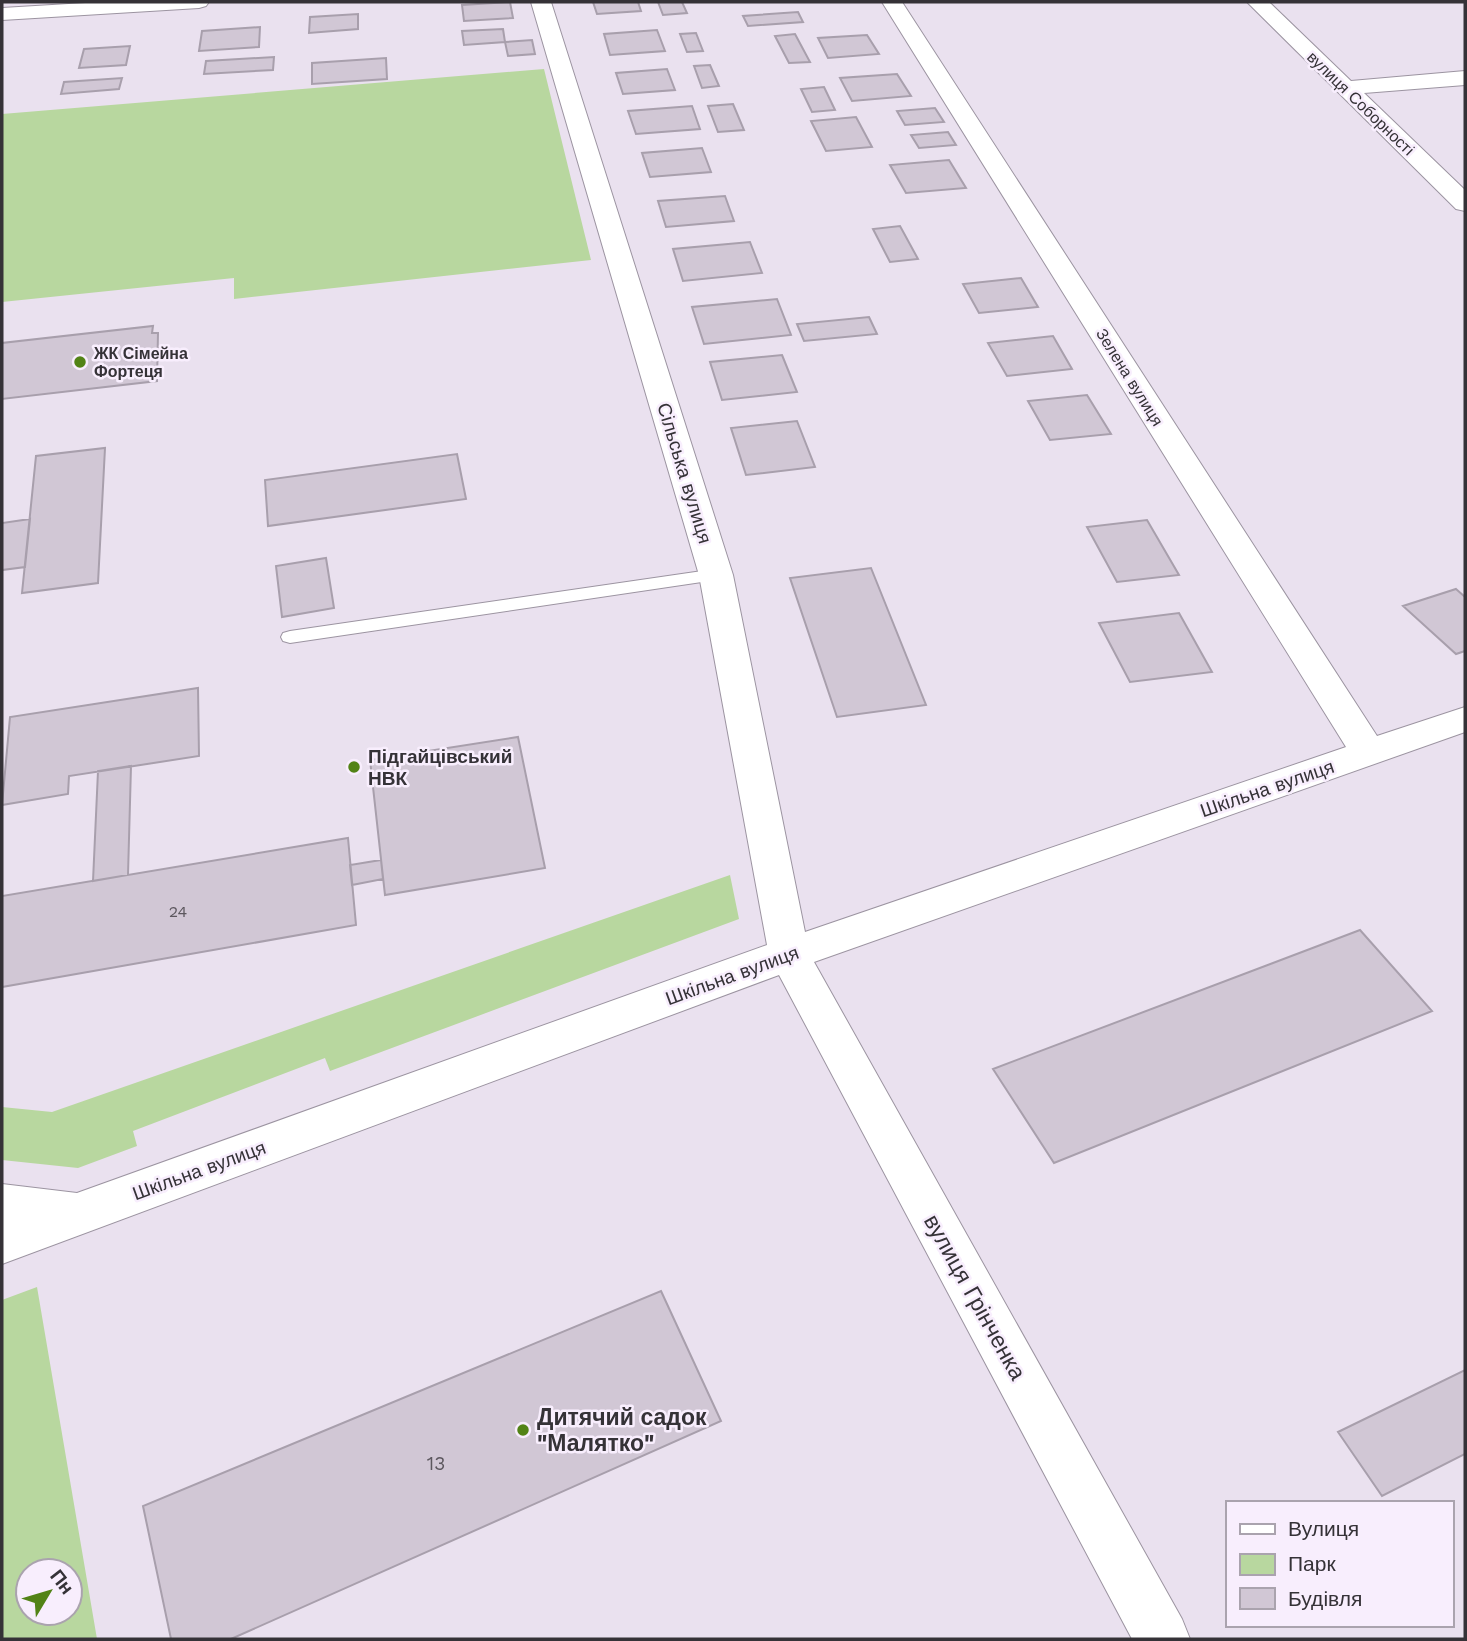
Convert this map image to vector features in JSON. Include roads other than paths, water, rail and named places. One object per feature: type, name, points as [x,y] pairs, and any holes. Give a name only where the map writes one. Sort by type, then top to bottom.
[{"type":"street","points":[[2,14],[199,2]]},
{"type":"street","name":"Сільська вулиця","points":[[541,2],[716,575],[789,954]]},
{"type":"street","name":"Зелена вулиця","points":[[892,2],[1369,753]]},
{"type":"street","name":"вулиця Соборності","points":[[1257,2],[1465,204]]},
{"type":"street","points":[[1344,88],[1465,78]]},
{"type":"street","name":"Шкільна вулиця","points":[[2,1242],[789,954],[1465,719]]},
{"type":"street","name":"вулиця Грінченка","points":[[789,954],[1162,1639]]},
{"type":"street","points":[[2,1205],[80,1213]]},
{"type":"lane","points":[[290,637],[716,575]]},
{"type":"place","name":"ЖК Сімейна Фортеця","points":[[80,362]]},
{"type":"place","name":"Підгайцівський НВК","points":[[354,767]]},
{"type":"place","name":"Дитячий садок \"Малятко\"","points":[[523,1430]]}]
